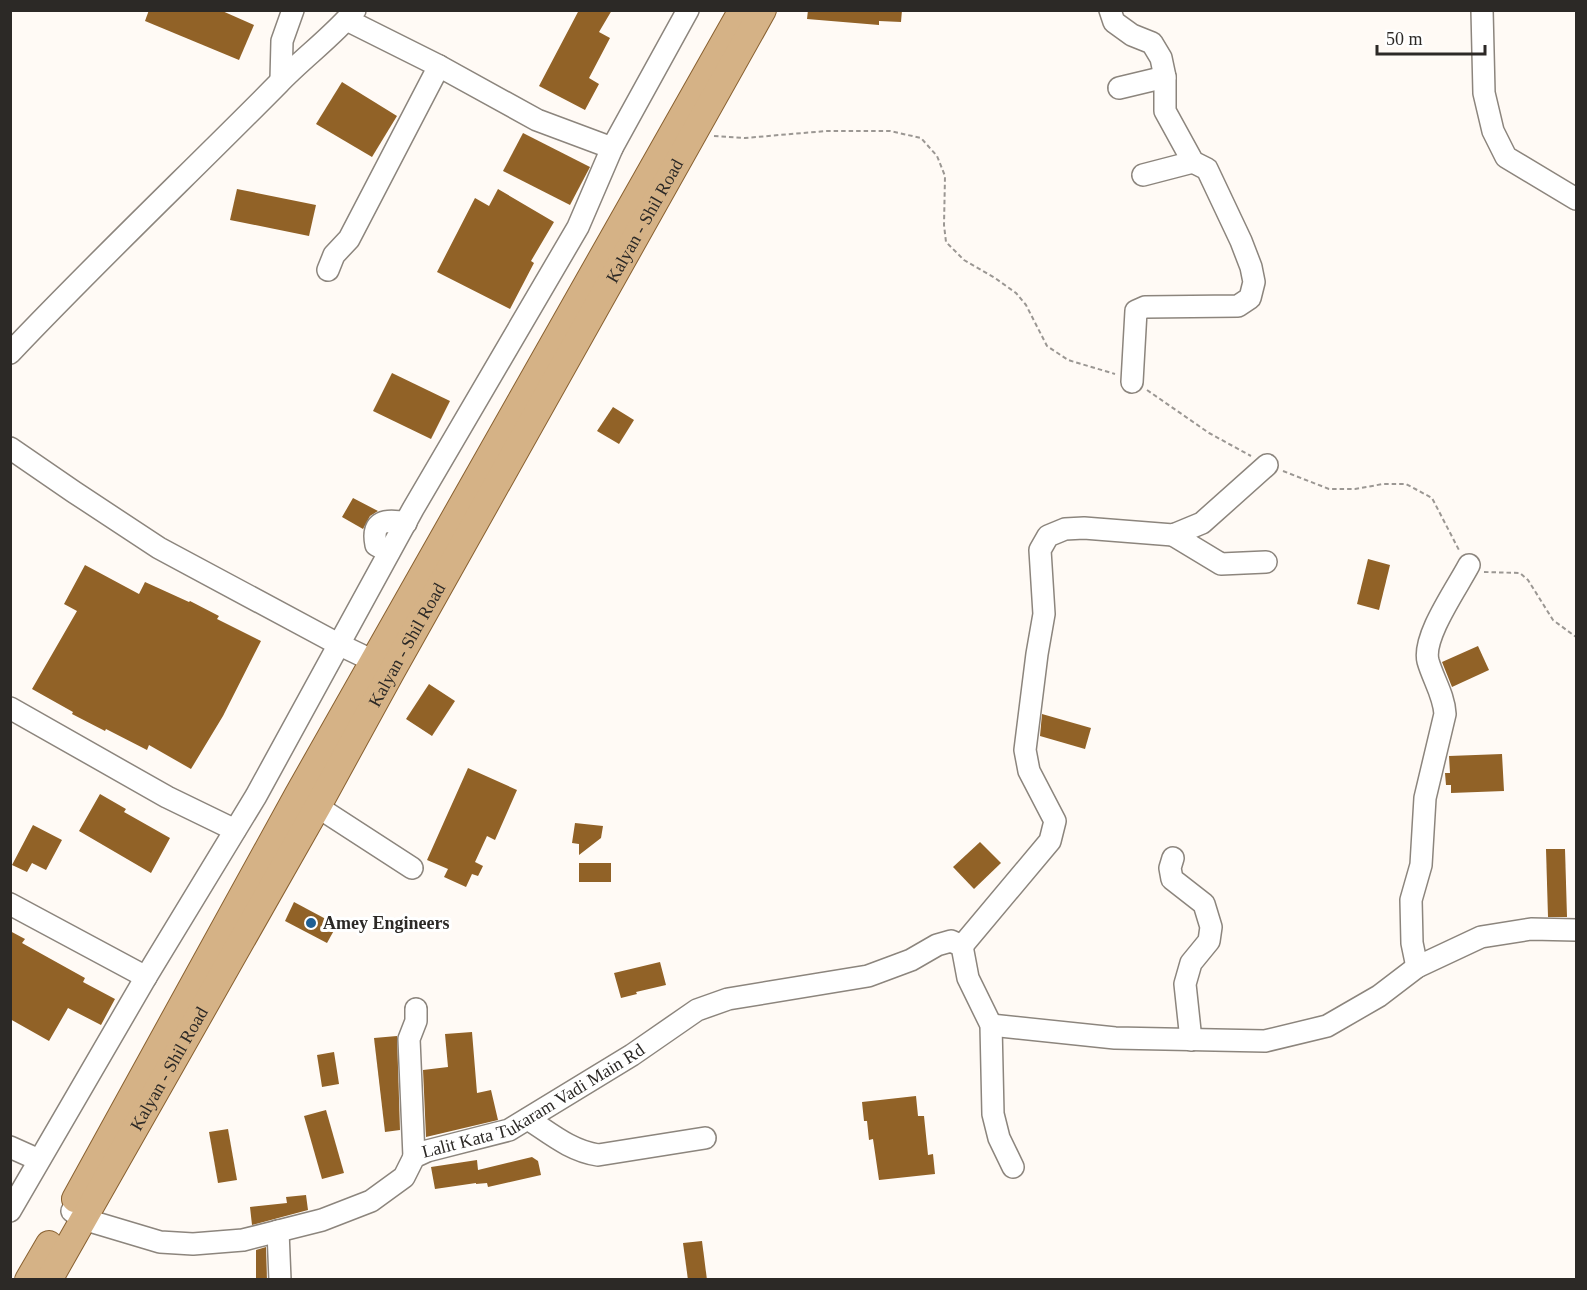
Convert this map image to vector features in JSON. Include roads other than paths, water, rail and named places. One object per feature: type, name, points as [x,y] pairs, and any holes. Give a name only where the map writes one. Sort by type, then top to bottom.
[{"type":"main road","name":"Kalyan - Shil Road","points":[[28,1280],[76,1214],[383,665],[742,10]]},
{"type":"main road","name":"Kalyan - Shil Road","points":[[383,665],[763,10]]},
{"type":"main road","name":"Kalyan - Shil Road","points":[[49,1280],[76,1214]]},
{"type":"street","points":[[281,80],[282,41],[294,10]]},
{"type":"street","points":[[10,1211],[146,976],[255,796],[389,552],[578,227],[612,148],[688,10]]},
{"type":"street","points":[[1110,10],[1114,22],[1132,35],[1152,42],[1161,58],[1165,77],[1166,111],[1193,162]]},
{"type":"street","points":[[1482,10],[1484,93],[1493,131],[1506,157],[1576,199]]},
{"type":"street","points":[[10,352],[78,281],[281,80],[351,15],[537,120],[612,148]]},
{"type":"street","points":[[328,270],[334,255],[349,239],[439,66]]},
{"type":"street","points":[[1119,88],[1165,77]]},
{"type":"street","points":[[1132,382],[1136,311],[1145,306],[1238,306],[1250,298],[1254,282],[1241,241],[1207,168],[1193,162],[1143,175]]},
{"type":"street","points":[[10,448],[159,548],[338,644],[383,665]]},
{"type":"street","points":[[1173,535],[1202,523],[1267,465]]},
{"type":"street","points":[[1013,1167],[999,1138],[993,1114],[991,1025],[968,978],[962,946],[1036,860],[1050,841],[1054,831],[1055,821],[1029,771],[1025,750],[1044,614],[1040,550],[1048,536],[1065,529],[1084,528],[1173,535],[1221,564],[1266,562]]},
{"type":"street","points":[[1417,967],[1412,942],[1411,900],[1421,865],[1425,798],[1445,714],[1444,704],[1428,660],[1428,643],[1432,630],[1469,566]]},
{"type":"street","points":[[10,708],[167,797],[235,830]]},
{"type":"street","points":[[308,800],[412,868]]},
{"type":"street","points":[[1173,858],[1170,868],[1172,879],[1204,904],[1211,927],[1209,941],[1195,956],[1187,972],[1185,984],[1191,1040]]},
{"type":"street","points":[[10,904],[146,976]]},
{"type":"street","points":[[991,1025],[1115,1038],[1265,1041],[1327,1026],[1379,996],[1417,967],[1481,936],[1531,929],[1576,930]]},
{"type":"street","name":"Lalit Kata Tukaram Vadi Main Rd","points":[[76,1214],[160,1242],[193,1244],[243,1240],[322,1220],[371,1201],[404,1177],[414,1157],[427,1151],[509,1130],[632,1055],[698,1010],[728,999],[868,976],[911,960],[937,945],[951,941],[962,946]]},
{"type":"street","points":[[414,1157],[409,1038],[416,1021],[416,1009]]},
{"type":"street","points":[[528,1119],[571,1148],[598,1155],[705,1138]]},
{"type":"street","points":[[10,1147],[39,1160]]},
{"type":"street","points":[[278,1231],[280,1280]]},
{"type":"place","name":"Amey Engineers","points":[[311,923]]}]
